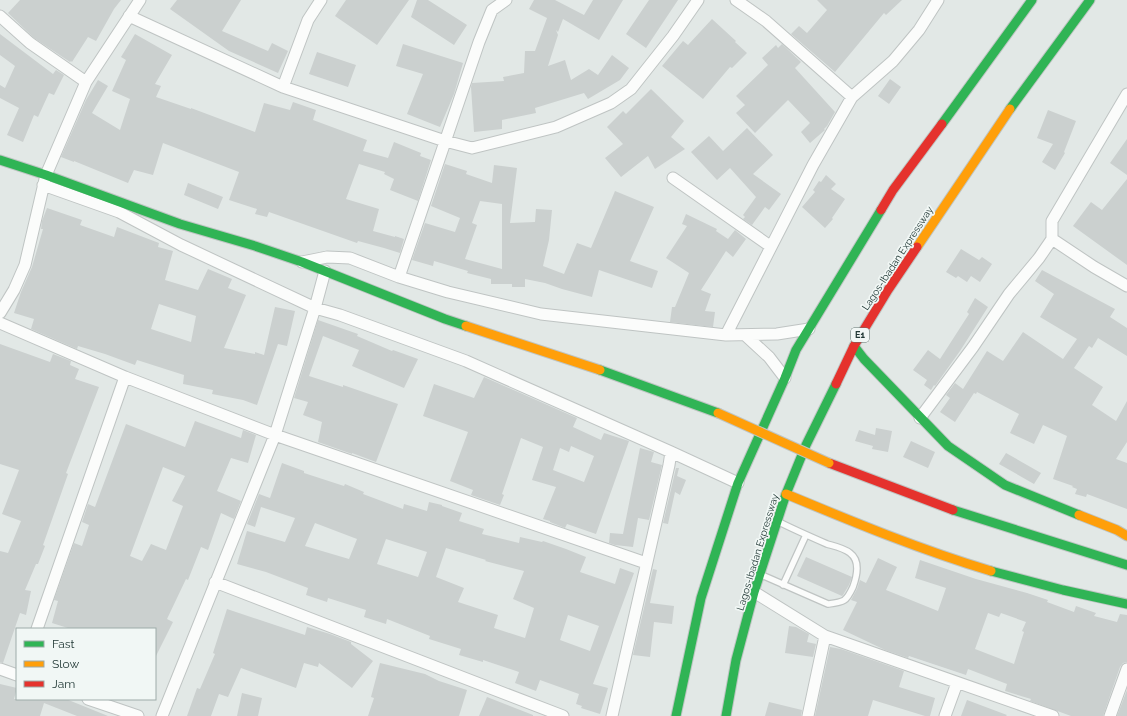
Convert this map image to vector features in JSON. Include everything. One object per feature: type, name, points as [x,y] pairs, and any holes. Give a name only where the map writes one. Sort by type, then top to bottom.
[{"type":"main road","points":[[676,716],[701,598],[738,484],[796,350],[894,190],[1032,0]]},
{"type":"main road","name":"Lagos-Ibadan Expressway","points":[[726,716],[736,660],[754,592],[786,494],[806,445],[854,346],[888,290],[1005,116],[1090,0]]},
{"type":"main road","points":[[0,160],[45,180],[302,262],[445,319],[588,366],[718,413],[829,463],[946,508],[1127,565]]},
{"type":"main road","points":[[854,346],[864,359],[948,446],[1005,485],[1117,530],[1127,536]]},
{"type":"main road","points":[[786,494],[874,531],[959,561],[1077,594],[1127,604]]},
{"type":"street","points":[[0,313],[14,290],[25,265],[45,180],[86,82],[140,0]]},
{"type":"street","points":[[283,88],[308,20],[321,0]]},
{"type":"street","points":[[399,277],[479,42],[492,10],[506,0]]},
{"type":"street","points":[[129,16],[283,88],[445,141],[472,148],[556,127],[611,103],[631,90],[673,36],[698,0]]},
{"type":"street","points":[[736,0],[766,21],[852,97]]},
{"type":"street","points":[[726,335],[770,246],[813,165],[852,97],[893,61],[919,30],[938,0]]},
{"type":"street","points":[[0,16],[30,43],[86,82]]},
{"type":"street","points":[[920,418],[973,347],[1009,294],[1040,258],[1052,239],[1052,221],[1127,94]]},
{"type":"street","points":[[674,178],[770,246]]},
{"type":"street","points":[[45,180],[119,212],[181,245],[315,308],[340,315],[466,361],[671,452],[738,484]]},
{"type":"street","points":[[1052,239],[1127,286]]},
{"type":"street","points":[[302,262],[327,257],[350,258],[399,277],[448,292],[541,314],[726,335],[777,334],[810,329]]},
{"type":"street","points":[[162,716],[275,435],[315,308],[325,271]]},
{"type":"street","points":[[0,323],[125,377],[275,435],[646,564]]},
{"type":"street","points":[[745,335],[769,357],[785,378]]},
{"type":"street","points":[[37,628],[125,377]]},
{"type":"street","points":[[612,716],[671,452]]},
{"type":"street","points":[[215,582],[563,716]]},
{"type":"street","points":[[754,592],[825,636],[1053,716]]},
{"type":"street","points":[[808,716],[825,636]]},
{"type":"street","points":[[1110,716],[1127,669]]},
{"type":"street","points":[[0,670],[16,675]]},
{"type":"street","points":[[945,716],[957,683]]},
{"type":"street","points":[[91,700],[132,715]]},
{"type":"lane","points":[[760,574],[783,586],[828,604],[839,603],[847,598],[857,577],[855,560],[850,553],[777,522]]},
{"type":"lane","points":[[783,586],[806,535]]},
{"type":"building","points":[[20,0],[121,0],[114,9],[96,41],[88,37],[72,62],[70,62],[34,38],[8,13]]},
{"type":"building","points":[[177,0],[241,0],[222,31],[268,51],[272,43],[288,51],[278,73],[229,51],[170,9]]},
{"type":"building","points":[[346,0],[409,0],[377,45],[335,16]]},
{"type":"building","points":[[417,0],[428,0],[467,25],[454,45],[411,17]]},
{"type":"building","points":[[534,0],[555,0],[584,15],[593,0],[623,0],[599,40],[563,19],[558,32],[556,30],[558,35],[548,66],[565,60],[571,80],[589,69],[598,75],[612,55],[629,68],[620,80],[588,99],[584,93],[535,108],[536,113],[502,120],[502,129],[474,132],[472,83],[504,81],[503,77],[524,73],[525,51],[535,51],[547,18],[529,9]]},
{"type":"building","points":[[649,0],[678,0],[646,48],[626,34]]},
{"type":"building","points":[[817,0],[902,0],[886,15],[884,13],[835,72],[791,34],[799,26],[807,33],[827,10]]},
{"type":"building","points":[[712,19],[747,53],[732,68],[730,67],[703,99],[662,66],[683,41],[688,45]]},
{"type":"building","points":[[0,34],[53,74],[56,70],[64,75],[54,95],[49,93],[38,117],[34,115],[23,142],[7,135],[19,108],[0,98],[0,85],[5,88],[15,66],[0,55]]},
{"type":"building","points":[[135,34],[172,55],[155,84],[161,86],[156,97],[191,108],[255,132],[264,103],[290,110],[293,102],[316,110],[313,120],[367,140],[363,151],[388,158],[394,142],[421,153],[420,156],[431,160],[418,201],[390,190],[394,179],[384,174],[385,172],[359,164],[346,199],[379,209],[373,231],[404,239],[400,253],[358,241],[357,243],[269,212],[267,217],[255,214],[257,209],[229,200],[239,172],[163,143],[153,175],[134,170],[128,183],[61,157],[86,100],[98,80],[108,86],[92,113],[120,130],[130,99],[112,91],[126,60],[121,57]]},
{"type":"building","points":[[403,44],[463,63],[454,94],[440,127],[407,114],[423,74],[396,66]]},
{"type":"building","points":[[782,44],[801,62],[795,68],[835,112],[824,129],[825,130],[810,143],[801,132],[810,123],[788,100],[755,133],[736,113],[745,105],[736,96],[768,65],[762,58],[776,45],[778,48]]},
{"type":"building","points":[[317,52],[356,65],[348,87],[309,74]]},
{"type":"building","points":[[890,79],[901,87],[889,104],[878,96]]},
{"type":"building","points":[[651,89],[684,121],[671,137],[685,149],[655,169],[648,156],[621,177],[605,158],[623,144],[607,127],[623,111],[626,114]]},
{"type":"building","points":[[1048,110],[1076,121],[1064,152],[1065,153],[1055,170],[1042,162],[1053,144],[1037,138]]},
{"type":"building","points":[[747,128],[773,155],[753,174],[781,194],[769,210],[765,207],[752,225],[743,219],[745,217],[743,215],[756,197],[730,168],[717,180],[691,152],[709,136],[723,151]]},
{"type":"building","points":[[1127,139],[1127,175],[1110,163]]},
{"type":"building","points":[[445,164],[467,171],[466,174],[492,183],[494,165],[517,168],[510,223],[535,222],[536,209],[552,210],[549,240],[543,266],[564,274],[577,243],[591,248],[615,191],[654,207],[630,261],[658,271],[652,288],[599,270],[592,297],[545,283],[525,279],[525,287],[512,287],[512,284],[491,284],[491,279],[467,273],[468,271],[434,261],[433,266],[412,260],[425,223],[455,232],[460,218],[431,206]],"holes":[[[480,201],[502,204],[502,269],[465,259],[477,225],[472,223]]]},
{"type":"building","points":[[826,175],[836,184],[831,189],[845,199],[832,218],[833,219],[825,228],[802,207],[815,192],[813,190],[819,181],[821,182]]},
{"type":"building","points":[[1127,179],[1127,265],[1073,226],[1091,202],[1102,210]]},
{"type":"building","points":[[188,183],[223,197],[218,209],[184,195]]},
{"type":"building","points":[[47,208],[82,220],[80,225],[114,237],[117,227],[159,243],[158,247],[173,251],[165,280],[198,290],[208,269],[232,279],[228,288],[246,295],[224,348],[255,354],[255,352],[264,355],[275,307],[295,311],[287,346],[278,344],[257,405],[243,400],[212,394],[213,390],[183,384],[184,375],[137,360],[135,365],[78,346],[77,349],[31,329],[34,319],[14,313],[32,267],[43,229],[41,229],[42,221]],"holes":[[[159,304],[196,316],[191,342],[151,329]]]},
{"type":"building","points":[[686,214],[717,229],[716,231],[728,239],[735,230],[746,239],[733,257],[726,251],[701,290],[711,294],[705,311],[715,312],[713,327],[670,322],[672,307],[675,307],[689,273],[666,258],[687,226],[682,224]]},
{"type":"building","points":[[961,249],[979,260],[982,257],[992,264],[980,282],[971,276],[967,282],[958,276],[956,278],[946,272]]},
{"type":"building","points":[[1042,270],[1115,309],[1110,317],[1127,328],[1127,356],[1098,338],[1092,348],[1089,346],[1074,368],[1103,387],[1092,405],[1116,421],[1127,401],[1127,442],[1116,459],[1127,463],[1127,509],[1087,494],[1086,497],[1075,494],[1077,489],[1072,487],[1073,486],[1053,479],[1067,436],[1043,425],[1034,444],[1010,433],[1019,414],[977,392],[976,394],[974,393],[955,422],[940,412],[950,398],[946,395],[955,383],[963,389],[987,351],[1003,361],[1023,332],[1063,359],[1077,339],[1040,317],[1054,294],[1035,281]]},
{"type":"building","points":[[975,298],[988,307],[960,351],[931,390],[924,385],[927,380],[913,370],[928,350],[940,359],[969,314],[967,312]]},
{"type":"building","points":[[318,320],[358,334],[357,336],[392,351],[393,350],[418,359],[404,388],[352,366],[359,350],[323,336],[309,376],[343,387],[343,385],[398,404],[376,462],[318,442],[322,422],[303,415],[308,402],[294,398]]},
{"type":"building","points":[[0,344],[50,362],[53,354],[71,361],[70,365],[79,369],[75,379],[99,387],[66,473],[68,474],[43,545],[45,546],[25,590],[31,591],[26,615],[20,613],[3,663],[0,662],[0,551],[8,553],[21,521],[2,514],[19,470],[0,464]]},
{"type":"building","points":[[484,377],[577,418],[573,427],[601,440],[604,433],[629,441],[596,534],[567,524],[565,528],[543,519],[556,487],[532,480],[543,447],[521,438],[502,494],[504,495],[500,505],[471,495],[473,490],[450,481],[468,432],[423,416],[434,384],[474,398]],"holes":[[[571,446],[594,456],[584,482],[553,470],[560,448],[569,452]]]},
{"type":"building","points":[[195,421],[241,438],[243,430],[256,435],[248,463],[231,458],[217,491],[241,501],[234,519],[221,513],[208,550],[201,547],[188,580],[186,579],[167,619],[173,622],[156,656],[156,628],[68,628],[52,623],[58,601],[54,600],[74,543],[82,546],[89,525],[82,522],[88,504],[95,507],[126,424],[185,447]],"holes":[[[163,467],[185,476],[172,501],[183,506],[166,550],[151,544],[142,561],[130,556]]]},
{"type":"building","points":[[876,428],[892,431],[888,452],[872,449],[873,446],[855,441],[859,430],[875,435]]},
{"type":"building","points":[[911,441],[935,452],[928,468],[903,457]]},
{"type":"building","points":[[640,448],[654,452],[651,462],[662,465],[649,520],[638,518],[633,547],[615,545],[609,543],[610,533],[623,534]]},
{"type":"building","points":[[1006,453],[1041,473],[1034,484],[999,464]]},
{"type":"building","points":[[282,463],[304,471],[304,473],[344,486],[345,484],[364,492],[363,494],[403,509],[404,504],[427,511],[429,502],[442,505],[462,513],[459,521],[484,529],[482,534],[519,543],[520,537],[543,541],[566,549],[586,557],[580,572],[615,584],[620,568],[634,573],[593,684],[608,688],[600,714],[581,708],[582,706],[576,704],[579,694],[540,680],[536,691],[515,683],[519,672],[483,660],[483,662],[459,655],[461,649],[429,639],[430,636],[387,619],[386,624],[364,617],[366,610],[328,598],[327,602],[306,595],[308,588],[266,572],[237,564],[247,531],[285,542],[295,518],[261,507],[255,527],[247,524],[259,494],[270,498]],"holes":[[[315,523],[357,539],[349,559],[305,546]],[[386,539],[427,552],[418,577],[377,564]],[[446,548],[486,560],[485,561],[524,571],[513,599],[534,608],[525,638],[494,628],[498,615],[458,602],[464,588],[436,577]],[[568,615],[599,626],[590,651],[560,640]]]},
{"type":"building","points":[[676,468],[679,468],[677,476],[686,480],[680,495],[675,492],[668,524],[663,523]]},
{"type":"building","points":[[806,557],[852,577],[842,596],[797,576]]},
{"type":"building","points":[[878,558],[897,567],[886,590],[938,611],[946,588],[915,578],[920,560],[976,579],[1048,600],[1047,602],[1074,612],[1076,606],[1096,613],[1094,616],[1117,622],[1120,614],[1127,615],[1127,662],[1123,663],[1120,667],[1103,716],[1071,716],[1030,701],[1031,699],[1005,691],[1007,684],[968,669],[966,675],[909,656],[908,658],[885,650],[843,630],[857,602],[851,600],[860,580],[866,583]],"holes":[[[988,613],[999,617],[1001,613],[1026,622],[1022,631],[1024,632],[1014,664],[975,649]]]},
{"type":"building","points":[[653,569],[657,570],[650,603],[674,606],[672,624],[654,622],[650,657],[633,655]]},
{"type":"building","points":[[227,609],[305,635],[307,627],[330,634],[351,642],[351,644],[373,661],[352,688],[319,663],[318,667],[304,663],[296,688],[241,668],[228,697],[219,694],[211,716],[187,716],[197,688],[200,689],[215,654],[213,653]]},
{"type":"building","points":[[789,626],[796,627],[809,634],[807,642],[816,644],[813,657],[785,653]]},
{"type":"building","points":[[830,647],[841,649],[904,671],[899,687],[935,698],[930,716],[925,716],[873,700],[868,716],[815,716]]},
{"type":"building","points":[[380,663],[425,674],[439,681],[467,690],[459,716],[368,716],[374,698],[371,697]]},
{"type":"building","points":[[0,684],[16,688],[14,699],[16,700],[68,700],[108,716],[77,716],[44,703],[40,716],[0,716]]},
{"type":"building","points":[[1127,690],[1127,716],[1117,716]]},
{"type":"building","points":[[242,693],[262,698],[258,716],[237,716]]},
{"type":"building","points":[[487,697],[533,715],[533,716],[479,716]]},
{"type":"building","points":[[967,700],[1007,715],[961,716]]},
{"type":"building","points":[[769,702],[802,710],[801,716],[765,716]]},
{"type":"traffic: fast","points":[[942,124],[1032,0]]},
{"type":"traffic: fast","points":[[1010,109],[1090,0]]},
{"type":"traffic: fast","points":[[0,160],[46,175],[180,224],[255,246],[302,262],[466,326]]},
{"type":"traffic: fast","points":[[676,716],[701,598],[738,483],[796,350],[881,210]]},
{"type":"traffic: fast","points":[[854,346],[864,359],[948,446],[1005,485],[1079,515]]},
{"type":"traffic: fast","points":[[600,370],[718,413]]},
{"type":"traffic: fast","points":[[726,716],[736,660],[754,592],[786,494],[806,445],[836,384]]},
{"type":"traffic: fast","points":[[953,510],[1127,565]]},
{"type":"traffic: fast","points":[[991,571],[1063,590],[1127,604]]},
{"type":"traffic: slow","points":[[917,247],[1010,109]]},
{"type":"traffic: slow","points":[[466,326],[600,370]]},
{"type":"traffic: slow","points":[[718,413],[829,463]]},
{"type":"traffic: slow","points":[[786,494],[913,545],[991,571]]},
{"type":"traffic: slow","points":[[1079,515],[1117,530],[1127,536]]},
{"type":"traffic: jam","points":[[881,210],[893,190],[942,124]]},
{"type":"traffic: jam","points":[[836,384],[854,346],[888,290],[917,247]]},
{"type":"traffic: jam","points":[[829,463],[953,510]]}]
